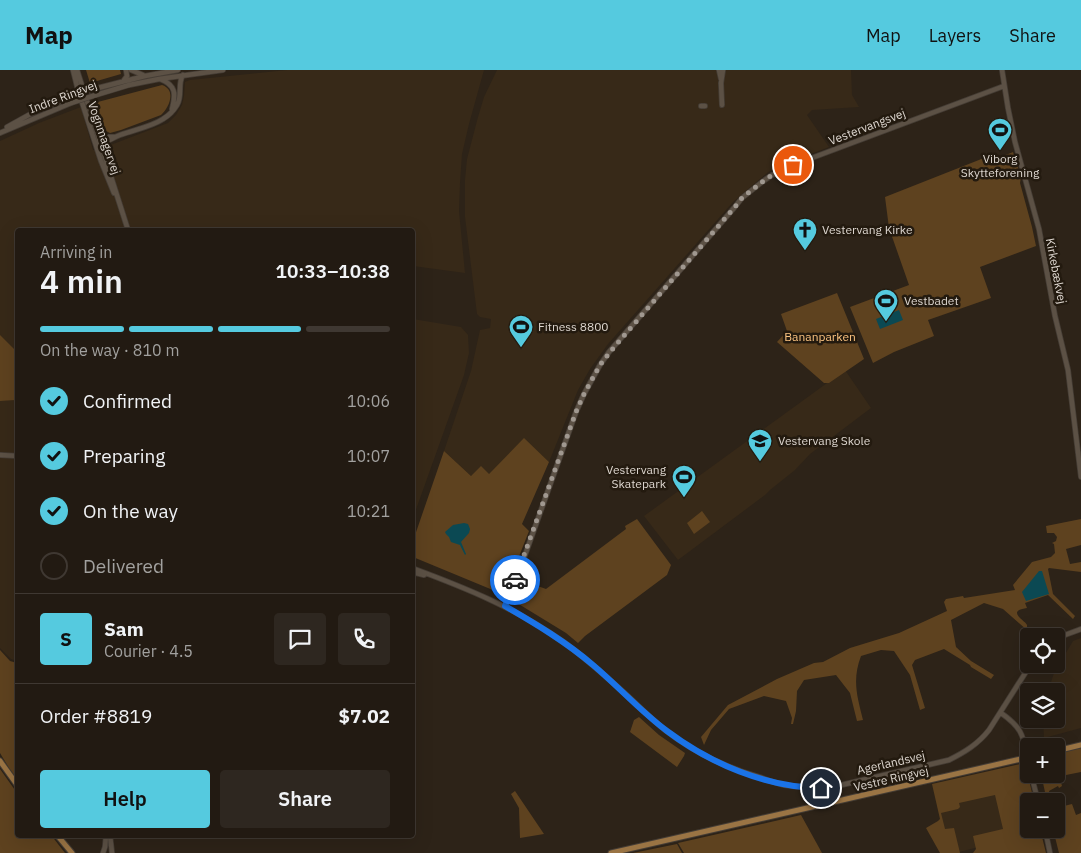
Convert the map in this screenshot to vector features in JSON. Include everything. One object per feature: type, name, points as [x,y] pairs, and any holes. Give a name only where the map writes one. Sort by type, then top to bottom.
[{"type":"main road","points":[[1065,749],[1081,745]]},
{"type":"main road","name":"Vestre Ringvej","points":[[611,853],[1020,759]]},
{"type":"main road","points":[[0,761],[15,782]]},
{"type":"main road","points":[[60,838],[72,851]]},
{"type":"street","name":"Vognmagervej","points":[[72,70],[127,228]]},
{"type":"street","name":"Vognmagervej","points":[[77,70],[98,143]]},
{"type":"street","points":[[122,81],[127,76],[126,70]]},
{"type":"street","points":[[131,70],[145,76]]},
{"type":"street","name":"Indre Ringvej","points":[[0,132],[122,81],[178,70]]},
{"type":"street","name":"Indre Ringvej","points":[[0,132],[34,112],[69,98],[159,79],[223,70]]},
{"type":"street","points":[[721,70],[722,105]]},
{"type":"street","name":"Kirkebækvej","points":[[1002,70],[1015,142],[1038,229],[1064,352],[1070,383],[1081,477]]},
{"type":"street","points":[[98,143],[110,141],[116,136],[161,120],[177,106],[180,94],[180,79],[183,75]]},
{"type":"street","points":[[159,79],[169,84],[173,89],[174,100],[171,112]]},
{"type":"street","name":"Vestervangsvej","points":[[505,606],[576,412],[600,365],[742,198],[772,175],[793,165],[1004,86]]},
{"type":"street","points":[[0,455],[15,456]]},
{"type":"street","name":"Agerlandsvej","points":[[415,571],[476,593],[505,606],[538,625],[592,664],[660,726],[690,747],[745,773],[783,785],[821,788],[836,786],[949,760],[982,739],[990,730],[1025,673]]},
{"type":"street","points":[[1065,635],[1081,629]]},
{"type":"street","points":[[1001,713],[1020,730],[1022,738]]},
{"type":"street","points":[[103,853],[106,838]]},
{"type":"street","points":[[110,838],[112,853]]},
{"type":"street","points":[[1046,838],[1050,853]]},
{"type":"shaded area","points":[[287,70],[484,70],[462,154],[459,211],[465,273],[415,266],[415,228],[15,228],[15,367],[0,366],[0,141],[39,123],[81,107],[93,150],[108,146],[168,123],[182,105],[185,82]]},
{"type":"shaded area","points":[[497,70],[851,70],[852,95],[859,107],[812,110],[807,115],[829,147],[777,167],[767,173],[733,202],[608,344],[590,369],[578,390],[549,462],[524,439],[489,474],[471,476],[444,451],[471,371],[480,330],[490,328],[491,319],[480,317],[477,314],[465,217],[465,180],[467,159],[478,117],[484,97]]},
{"type":"shaded area","points":[[415,319],[461,327],[468,335],[469,353],[464,375],[415,512]]},
{"type":"shaded area","name":"Vestervang Skole","points":[[845,370],[871,408],[810,454],[795,470],[765,495],[678,560],[644,516]]},
{"type":"shaded area","points":[[15,400],[15,660],[11,659],[0,648],[0,401]]},
{"type":"shaded area","points":[[1081,638],[1081,728],[1044,738],[1043,728],[1065,728],[1065,683],[1051,683],[1054,673],[1065,673],[1065,654],[1073,641]]},
{"type":"shaded area","points":[[998,790],[1010,839],[949,853],[937,805]]},
{"type":"green space","points":[[86,70],[120,70],[121,74],[90,83]]},
{"type":"green space","points":[[162,85],[167,87],[170,99],[167,108],[161,115],[110,133],[102,129],[94,103]]},
{"type":"green space","points":[[1013,152],[1021,177],[1020,183],[1036,246],[980,267],[991,298],[928,320],[934,336],[894,352],[873,363],[850,307],[909,285],[889,228],[885,197],[989,156],[991,161]]},
{"type":"green space","name":"Bananparken","points":[[837,293],[864,359],[829,383],[824,383],[777,342],[787,331],[781,314]]},
{"type":"green space","points":[[0,335],[15,350],[15,400],[0,401]]},
{"type":"green space","points":[[524,438],[549,462],[522,524],[529,531],[505,592],[500,593],[415,558],[415,535],[444,451],[471,476],[481,466],[489,474]]},
{"type":"green space","points":[[702,511],[710,522],[694,534],[687,523]]},
{"type":"green space","points":[[637,519],[671,565],[667,575],[578,643],[566,633],[517,603],[524,581],[546,589],[626,529],[625,526]]},
{"type":"green space","points":[[1081,519],[1081,545],[1066,549],[1070,564],[1081,562],[1081,572],[1048,569],[1053,594],[1075,616],[1073,619],[1048,595],[1025,603],[1027,608],[1018,611],[1018,616],[1027,625],[1027,628],[1003,609],[984,603],[951,620],[956,647],[971,661],[994,675],[991,679],[944,649],[915,660],[912,665],[925,708],[920,710],[910,675],[894,651],[881,650],[861,656],[858,665],[856,688],[863,720],[857,721],[850,693],[836,675],[804,680],[797,691],[793,724],[791,724],[792,718],[786,701],[764,696],[729,709],[711,730],[704,745],[701,737],[728,705],[777,679],[814,663],[823,662],[850,648],[899,633],[947,611],[944,602],[946,599],[1015,590],[1013,585],[1032,562],[1051,557],[1055,553],[1054,544],[1052,543],[1056,541],[1057,537],[1054,533],[1047,533],[1046,526]]},
{"type":"green space","points":[[0,650],[10,661],[15,662],[15,776],[0,753]]},
{"type":"green space","points":[[639,717],[659,735],[685,753],[677,767],[630,732],[634,720]]},
{"type":"green space","points":[[1081,748],[1081,772],[1065,775],[1065,752]]},
{"type":"green space","points":[[1020,764],[1020,783],[1030,783],[1032,793],[1020,793],[1020,838],[1042,838],[1046,853],[973,853],[976,849],[973,836],[1003,829],[995,795],[959,803],[960,807],[958,809],[941,813],[945,829],[954,828],[960,853],[940,853],[926,828],[940,819],[932,784]]},
{"type":"green space","points":[[0,769],[15,790],[15,838],[53,838],[65,853],[0,853]]},
{"type":"green space","points":[[1043,783],[1061,783],[1062,786],[1059,788],[1058,786],[1049,791],[1049,793],[1045,793]]},
{"type":"green space","points":[[515,791],[544,834],[520,838],[519,808],[511,794]]},
{"type":"green space","points":[[1072,804],[1076,815],[1081,813],[1081,853],[1059,853],[1055,838],[1065,838],[1065,806]]},
{"type":"green space","points":[[801,815],[822,853],[684,853],[678,843]]},
{"type":"green space","points":[[677,844],[682,853],[633,853]]},
{"type":"water","points":[[899,310],[903,320],[880,329],[876,319]]},
{"type":"water","points":[[468,524],[470,529],[461,542],[465,555],[460,545],[451,542],[445,532],[453,525]]},
{"type":"water","points":[[1039,571],[1042,571],[1049,594],[1026,601],[1022,592]]},
{"type":"way so far","points":[[515,580],[576,412],[600,365],[742,198],[772,175],[793,165]]},
{"type":"place","name":"Viborg Skytteforening","points":[[1000,151]]},
{"type":"place","name":"Vestervang Kirke","points":[[805,251]]},
{"type":"place","name":"Vestbadet","points":[[886,322]]},
{"type":"place","name":"Fitness 8800","points":[[521,348]]},
{"type":"place","name":"Vestervang Skole","points":[[760,462]]},
{"type":"place","name":"Vestervang Skatepark","points":[[684,498]]},
{"type":"route","points":[[515,580],[505,606],[538,625],[592,664],[666,731],[708,757],[745,773],[783,785],[821,788]]}]
